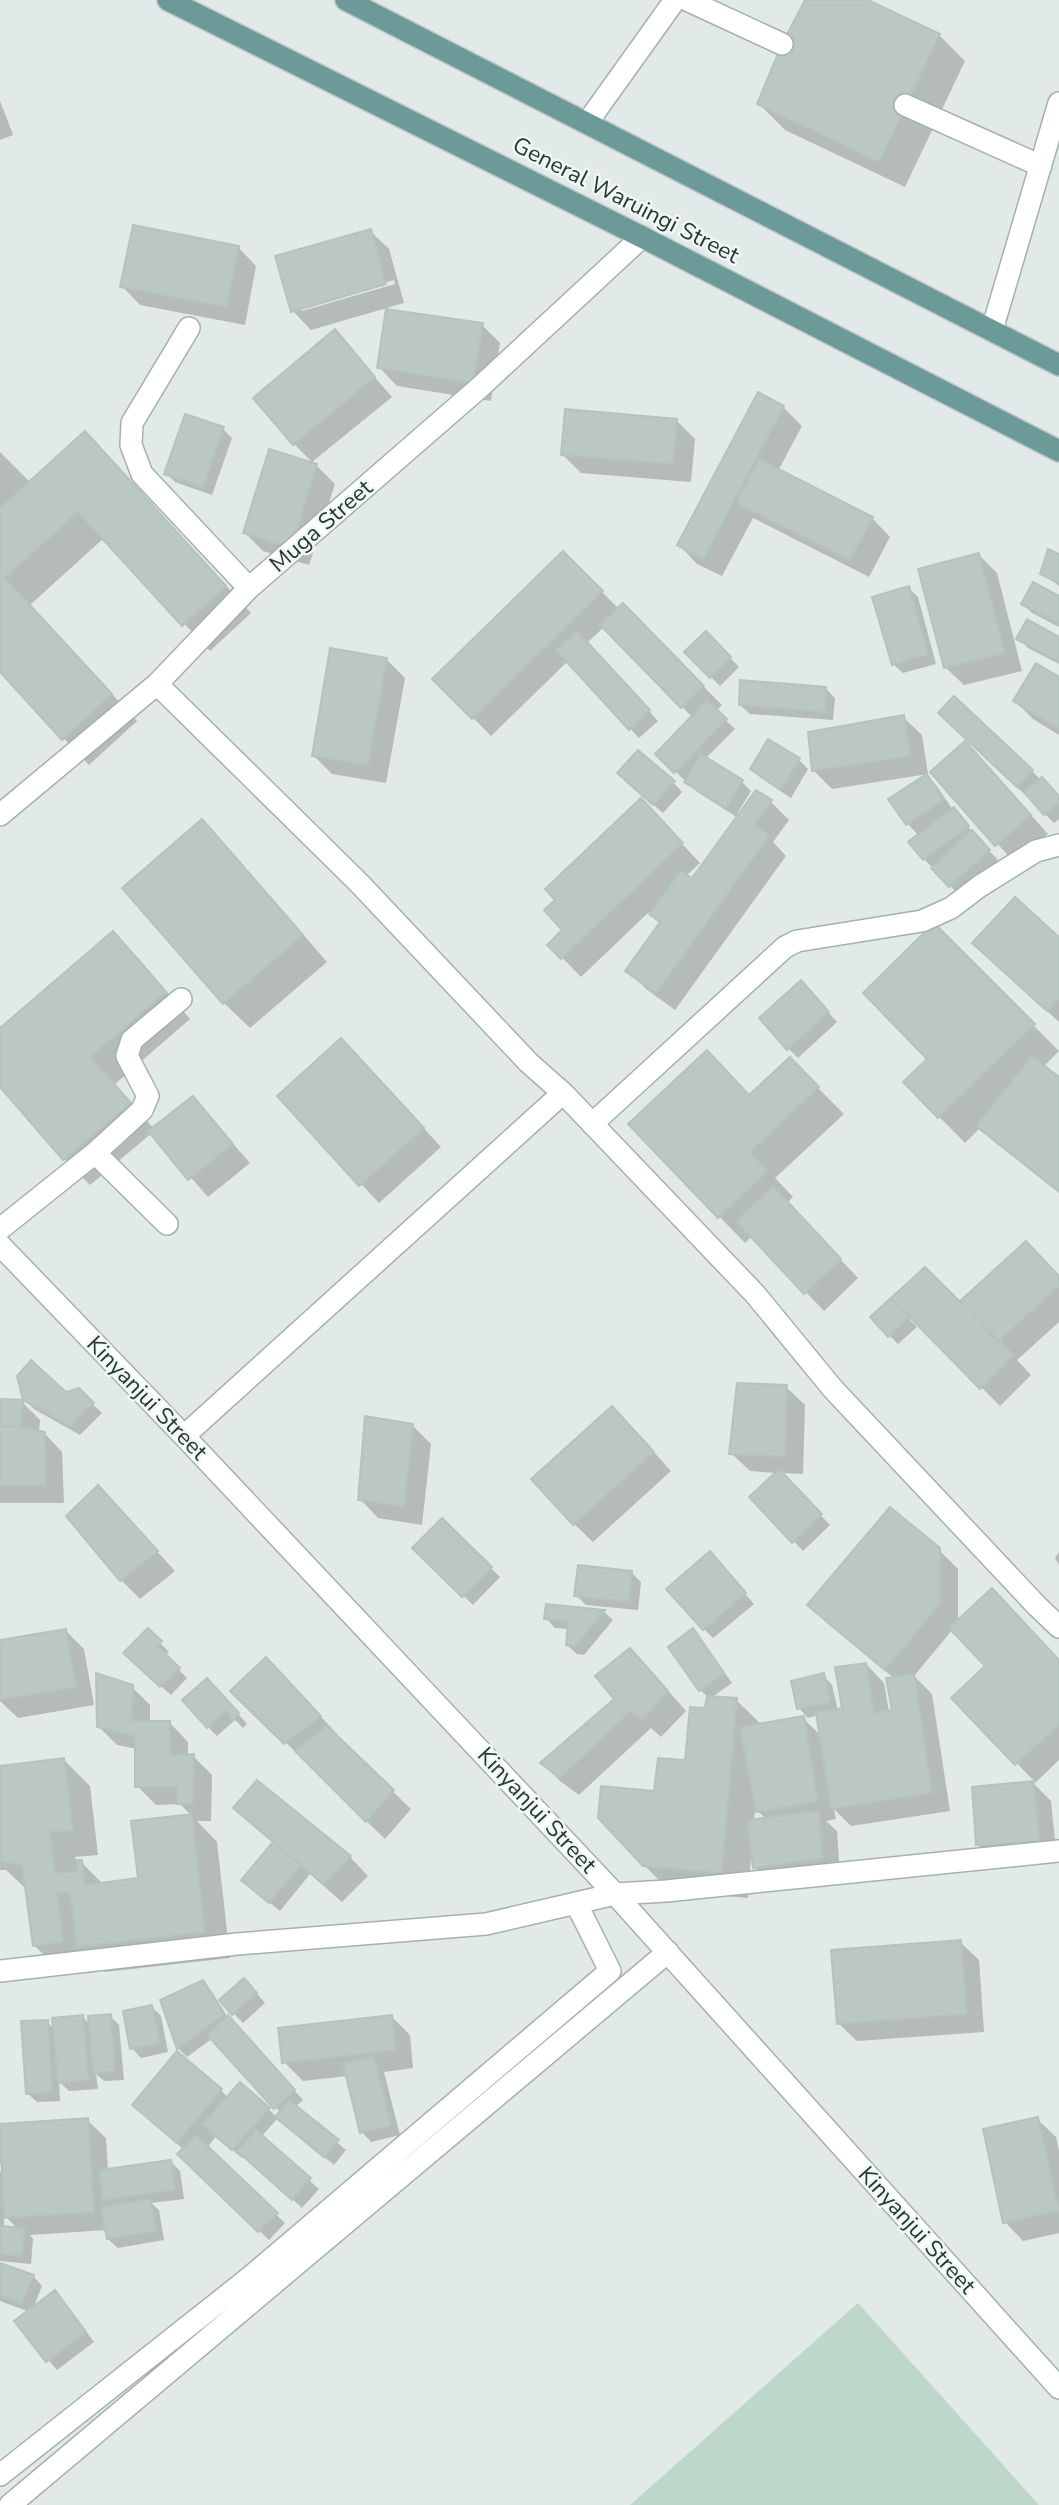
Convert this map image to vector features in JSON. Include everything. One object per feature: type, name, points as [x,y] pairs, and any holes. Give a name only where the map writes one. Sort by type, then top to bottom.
[{"type":"main road","name":"General Waruingi Street","points":[[168,0],[642,237],[1059,451]]},
{"type":"main road","points":[[346,0],[1059,365]]},
{"type":"street","points":[[587,123],[674,0]]},
{"type":"street","points":[[687,0],[782,44]]},
{"type":"street","points":[[992,330],[1059,103]]},
{"type":"street","points":[[905,105],[1041,166]]},
{"type":"street","name":"Muga Street","points":[[0,815],[157,684],[249,588],[479,388],[642,237]]},
{"type":"street","points":[[188,328],[132,423],[131,445],[142,474],[249,588]]},
{"type":"street","points":[[157,684],[359,883],[529,1063],[563,1093],[755,1294],[833,1389],[1059,1627]]},
{"type":"street","points":[[592,1124],[785,947],[797,941],[922,921],[951,908],[1036,851],[1059,845]]},
{"type":"street","points":[[0,1229],[95,1153],[142,1110],[148,1096],[127,1056],[132,1040],[181,999]]},
{"type":"street","points":[[184,1436],[563,1093]]},
{"type":"street","points":[[95,1153],[167,1224]]},
{"type":"street","name":"Kinyanjui Street","points":[[0,1245],[184,1436],[615,1894],[1059,2388]]},
{"type":"street","points":[[0,1971],[237,1944],[486,1924],[615,1894],[1059,1851]]},
{"type":"street","points":[[0,2475],[249,2278],[610,1971],[576,1903]]},
{"type":"street","points":[[10,2505],[668,1952]]},
{"type":"green space","points":[[858,2303],[1039,2505],[630,2505]]},
{"type":"building","points":[[805,0],[868,0],[940,34],[879,162],[757,104],[782,44]]},
{"type":"building","points":[[133,225],[239,246],[227,307],[120,287]]},
{"type":"building","points":[[371,229],[386,284],[291,312],[275,256]]},
{"type":"building","points":[[386,309],[483,323],[473,383],[377,368]]},
{"type":"building","points":[[335,329],[375,377],[293,445],[253,398]]},
{"type":"building","points":[[758,392],[784,406],[703,559],[677,545]]},
{"type":"building","points":[[565,409],[677,419],[673,464],[561,455]]},
{"type":"building","points":[[185,414],[224,427],[203,487],[164,474]]},
{"type":"building","points":[[85,431],[226,586],[182,626],[78,512],[5,578],[112,694],[62,740],[0,672],[0,508]]},
{"type":"building","points":[[269,449],[317,464],[291,548],[243,533]]},
{"type":"building","points":[[759,459],[873,517],[850,560],[736,503]]},
{"type":"building","points":[[1048,549],[1059,554],[1059,583],[1040,574]]},
{"type":"building","points":[[563,551],[603,591],[472,719],[432,679]]},
{"type":"building","points":[[979,553],[1005,653],[944,668],[918,569]]},
{"type":"building","points":[[1033,582],[1059,596],[1059,624],[1021,604]]},
{"type":"building","points":[[909,586],[928,654],[892,665],[872,597]]},
{"type":"building","points":[[623,603],[704,686],[681,708],[600,625]]},
{"type":"building","points":[[1027,619],[1059,637],[1058,661],[1016,639]]},
{"type":"building","points":[[577,631],[650,710],[629,730],[556,650]]},
{"type":"building","points":[[706,631],[731,657],[710,678],[684,652]]},
{"type":"building","points":[[330,648],[387,658],[368,765],[312,756]]},
{"type":"building","points":[[1036,663],[1059,677],[1059,729],[1013,701]]},
{"type":"building","points":[[740,680],[826,687],[825,712],[739,705]]},
{"type":"building","points":[[954,696],[1033,770],[1017,787],[938,713]]},
{"type":"building","points":[[707,700],[727,719],[674,773],[655,754]]},
{"type":"building","points":[[904,715],[910,756],[812,771],[808,732]]},
{"type":"building","points":[[768,739],[800,758],[781,790],[750,769]]},
{"type":"building","points":[[965,741],[1031,815],[995,846],[930,772]]},
{"type":"building","points":[[638,750],[675,781],[653,805],[617,773]]},
{"type":"building","points":[[701,754],[743,780],[726,808],[684,782]]},
{"type":"building","points":[[927,774],[944,800],[906,825],[888,799]]},
{"type":"building","points":[[1042,777],[1059,796],[1059,802],[1044,815],[1024,792]]},
{"type":"building","points":[[756,790],[772,800],[754,825],[769,836],[656,993],[625,971],[660,922],[649,914],[681,871],[692,878]]},
{"type":"building","points":[[641,798],[683,843],[561,959],[547,945],[562,930],[544,910],[555,900],[545,889]]},
{"type":"building","points":[[954,807],[969,826],[923,860],[908,842]]},
{"type":"building","points":[[202,819],[303,935],[223,1004],[122,888]]},
{"type":"building","points":[[972,830],[990,850],[949,887],[931,868]]},
{"type":"building","points":[[1015,897],[1059,937],[1059,998],[1047,1011],[972,943]]},
{"type":"building","points":[[934,923],[1035,1024],[938,1118],[903,1082],[927,1059],[863,993]]},
{"type":"building","points":[[113,931],[166,992],[90,1057],[131,1103],[63,1160],[0,1087],[0,1028]]},
{"type":"building","points":[[801,980],[829,1012],[787,1050],[759,1018]]},
{"type":"building","points":[[341,1038],[424,1128],[359,1186],[277,1096]]},
{"type":"building","points":[[707,1050],[749,1095],[790,1057],[819,1087],[750,1152],[768,1171],[718,1218],[628,1124]]},
{"type":"building","points":[[1032,1056],[1059,1077],[1059,1191],[976,1126]]},
{"type":"building","points":[[193,1096],[233,1144],[188,1180],[148,1131]]},
{"type":"building","points":[[773,1186],[841,1259],[804,1294],[736,1221]]},
{"type":"building","points":[[1026,1241],[1059,1276],[1059,1286],[998,1342],[960,1301]]},
{"type":"building","points":[[925,1267],[1014,1355],[980,1389],[891,1298]]},
{"type":"building","points":[[891,1298],[909,1317],[888,1337],[870,1317]]},
{"type":"building","points":[[31,1360],[66,1392],[79,1388],[94,1403],[70,1426],[23,1400],[17,1376]]},
{"type":"building","points":[[737,1383],[787,1385],[785,1457],[729,1454]]},
{"type":"building","points":[[0,1399],[23,1400],[21,1427],[0,1426]]},
{"type":"building","points":[[612,1406],[654,1452],[573,1525],[531,1479]]},
{"type":"building","points":[[365,1416],[413,1424],[404,1507],[358,1500]]},
{"type":"building","points":[[0,1427],[21,1427],[45,1432],[46,1485],[0,1485]]},
{"type":"building","points":[[779,1469],[822,1514],[792,1543],[749,1497]]},
{"type":"building","points":[[98,1485],[158,1551],[120,1581],[66,1516]]},
{"type":"building","points":[[890,1507],[940,1548],[940,1604],[885,1670],[807,1605]]},
{"type":"building","points":[[442,1518],[492,1567],[462,1597],[412,1548]]},
{"type":"building","points":[[710,1551],[746,1593],[703,1630],[666,1589]]},
{"type":"building","points":[[578,1565],[632,1571],[629,1602],[574,1596]]},
{"type":"building","points":[[992,1588],[1059,1660],[1059,1725],[1015,1765],[951,1698],[985,1666],[949,1628]]},
{"type":"building","points":[[546,1604],[605,1610],[575,1646],[566,1645],[568,1621],[544,1619]]},
{"type":"building","points":[[148,1628],[162,1641],[157,1646],[180,1668],[160,1687],[123,1653]]},
{"type":"building","points":[[693,1628],[724,1673],[699,1691],[668,1647]]},
{"type":"building","points":[[66,1629],[76,1687],[0,1700],[0,1640]]},
{"type":"building","points":[[630,1648],[668,1691],[642,1720],[631,1711],[560,1778],[540,1763],[614,1699],[595,1676]]},
{"type":"building","points":[[266,1657],[321,1716],[284,1744],[230,1691]]},
{"type":"building","points":[[866,1663],[874,1713],[892,1710],[886,1678],[914,1674],[932,1793],[831,1809],[816,1713],[842,1708],[835,1667]]},
{"type":"building","points":[[96,1673],[133,1685],[132,1721],[170,1721],[170,1755],[194,1754],[193,1804],[177,1804],[177,1787],[135,1787],[135,1736],[97,1727]]},
{"type":"building","points":[[824,1673],[830,1702],[797,1709],[791,1681]]},
{"type":"building","points":[[207,1678],[239,1713],[233,1720],[226,1711],[207,1728],[182,1700]]},
{"type":"building","points":[[707,1696],[737,1698],[722,1873],[643,1866],[598,1818],[601,1786],[654,1791],[658,1758],[685,1760],[690,1707],[705,1708]]},
{"type":"building","points":[[804,1716],[818,1801],[756,1812],[740,1727]]},
{"type":"building","points":[[327,1726],[394,1790],[366,1822],[295,1751]]},
{"type":"building","points":[[64,1758],[73,1830],[50,1832],[55,1873],[78,1871],[76,1860],[82,1860],[85,1885],[138,1878],[131,1821],[192,1814],[205,1932],[77,1947],[70,1892],[57,1893],[63,1942],[33,1946],[22,1865],[0,1862],[0,1766]]},
{"type":"building","points":[[257,1780],[351,1856],[323,1884],[233,1808]]},
{"type":"building","points":[[1033,1781],[1040,1842],[976,1845],[972,1787]]},
{"type":"building","points":[[819,1811],[822,1858],[753,1868],[747,1820]]},
{"type":"building","points":[[273,1842],[301,1865],[269,1903],[241,1880]]},
{"type":"building","points":[[961,1940],[967,2014],[837,2024],[831,1950]]},
{"type":"building","points":[[244,1978],[257,1993],[232,2015],[219,2000]]},
{"type":"building","points":[[203,1980],[224,2014],[177,2049],[160,2000]]},
{"type":"building","points":[[152,2005],[160,2043],[130,2049],[123,2011]]},
{"type":"building","points":[[111,2014],[115,2072],[93,2073],[88,2016]]},
{"type":"building","points":[[83,2015],[89,2080],[58,2083],[52,2018]]},
{"type":"building","points":[[228,2015],[295,2090],[274,2109],[207,2035]]},
{"type":"building","points":[[392,2015],[396,2050],[282,2063],[278,2028]]},
{"type":"building","points":[[48,2020],[52,2092],[26,2094],[21,2021]]},
{"type":"building","points":[[177,2051],[222,2089],[177,2143],[132,2105]]},
{"type":"building","points":[[374,2057],[391,2126],[360,2133],[343,2064]]},
{"type":"building","points":[[240,2082],[270,2108],[232,2150],[202,2125]]},
{"type":"building","points":[[289,2100],[339,2140],[324,2157],[275,2117]]},
{"type":"building","points":[[1038,2117],[1059,2211],[1003,2223],[983,2129]]},
{"type":"building","points":[[88,2118],[94,2212],[4,2218],[0,2124]]},
{"type":"building","points":[[256,2130],[311,2178],[292,2200],[237,2151]]},
{"type":"building","points":[[196,2135],[278,2213],[258,2232],[177,2154]]},
{"type":"building","points":[[171,2160],[175,2190],[103,2200],[99,2170]]},
{"type":"building","points":[[150,2199],[156,2231],[107,2239],[101,2207]]},
{"type":"building","points":[[0,2226],[25,2228],[22,2256],[0,2254]]},
{"type":"building","points":[[0,2263],[34,2275],[22,2304],[0,2296]]},
{"type":"building","points":[[55,2290],[86,2332],[46,2362],[14,2321]]},
{"type":"tunnel","points":[[782,44],[905,105]]}]
